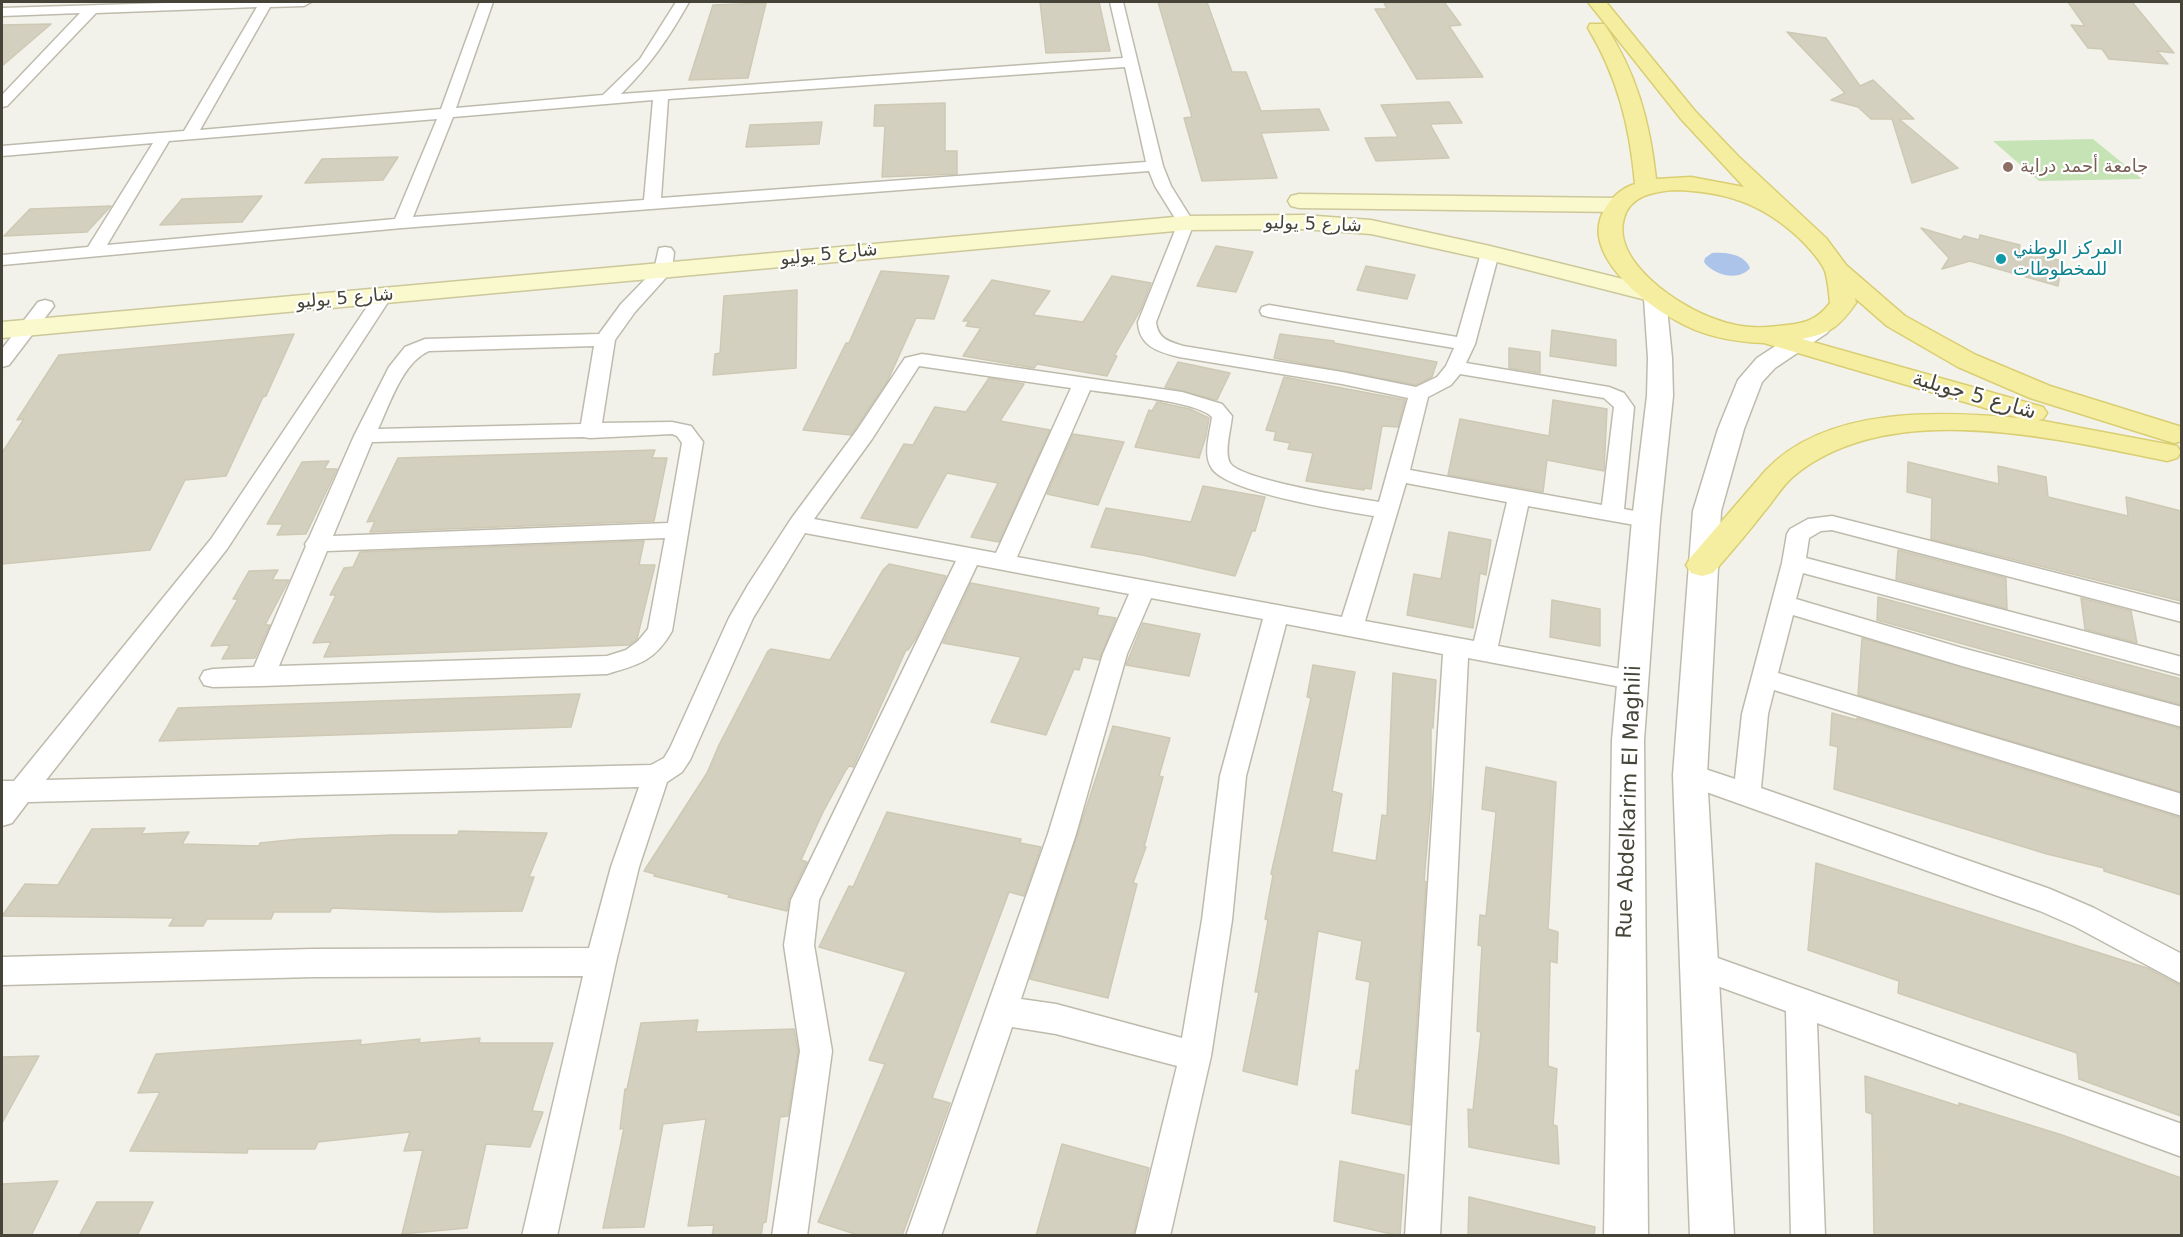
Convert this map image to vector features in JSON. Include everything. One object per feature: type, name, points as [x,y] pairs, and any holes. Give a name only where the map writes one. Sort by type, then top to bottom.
[{"type":"main road","points":[[1589,5],[1628,85],[1639,127],[1646,187]]},
{"type":"main road","points":[[1589,5],[1730,161],[1818,243],[1837,270],[1844,303],[1828,322],[1780,340],[1728,332],[1686,318],[1652,296],[1617,257],[1611,242],[1609,222],[1618,205],[1633,192],[1646,187],[1676,184],[1706,185],[1742,193],[1785,214]]},
{"type":"main road","name":"شارع 5 يوليو","points":[[2,310],[664,262],[1333,201],[1618,205]]},
{"type":"main road","name":"شارع 5 يوليو","points":[[1181,214],[1371,227],[1490,253],[1652,296]]},
{"type":"main road","name":"شارع 5 يوليو","points":[[2,330],[383,296],[664,262]]},
{"type":"main road","name":"شارع 5 جويلية","points":[[1837,270],[1896,321],[1966,361],[2176,448]]},
{"type":"main road","name":"شارع 5 جويلية","points":[[1780,340],[2176,448]]},
{"type":"main road","points":[[1702,565],[1786,467],[1813,449],[1852,433],[1885,426],[1980,423],[2053,429],[2176,448]]},
{"type":"street","points":[[2,12],[304,2]]},
{"type":"street","points":[[402,223],[446,115],[486,2]]},
{"type":"street","points":[[607,100],[645,62],[665,33],[682,2]]},
{"type":"street","points":[[1117,2],[1155,166],[1163,186],[1181,214],[1148,322],[1147,334],[1154,342],[1179,351],[1342,378],[1419,394],[1444,381],[1455,367],[1465,344],[1490,253]]},
{"type":"street","points":[[189,135],[266,3]]},
{"type":"street","points":[[2,103],[92,9]]},
{"type":"street","points":[[2,151],[661,95],[1131,62]]},
{"type":"street","points":[[652,204],[661,95]]},
{"type":"street","points":[[93,253],[164,137]]},
{"type":"street","points":[[2,260],[402,223],[1155,166]]},
{"type":"street","points":[[590,432],[605,340],[664,262]]},
{"type":"street","points":[[2,815],[11,792],[219,544],[383,296]]},
{"type":"street","name":"Rue Abdelkarim El Maghili","points":[[1626,1236],[1628,740],[1660,396],[1652,296]]},
{"type":"street","points":[[2,361],[45,306]]},
{"type":"street","points":[[1269,311],[1465,344]]},
{"type":"street","points":[[262,677],[316,544],[364,436],[399,368],[412,351],[425,345],[441,344],[605,340]]},
{"type":"street","points":[[1712,1236],[1690,775],[1702,565],[1707,511],[1731,429],[1750,380],[1766,363],[1780,340]]},
{"type":"street","points":[[11,792],[656,776],[673,765],[681,753],[741,618],[799,524],[866,434],[912,362],[922,360],[1083,382],[1182,398],[1215,408],[1222,416],[1219,459],[1221,469],[1231,476],[1272,488],[1387,511]]},
{"type":"street","points":[[1455,367],[1589,389],[1617,397],[1624,407],[1612,513]]},
{"type":"street","points":[[1004,561],[1083,382]]},
{"type":"street","points":[[1351,626],[1398,475],[1419,394]]},
{"type":"street","points":[[213,678],[607,665],[634,657],[647,647],[660,632],[693,442],[690,435],[684,431],[672,428],[590,432],[364,436]]},
{"type":"street","points":[[1398,475],[1647,520]]},
{"type":"street","points":[[1484,652],[1519,497]]},
{"type":"street","points":[[1747,794],[1755,714],[1794,563],[1798,534],[1816,524],[1832,523],[2181,614]]},
{"type":"street","points":[[799,524],[1632,680]]},
{"type":"street","points":[[316,544],[678,530]]},
{"type":"street","points":[[789,1236],[816,1051],[799,945],[805,900],[970,555]]},
{"type":"street","points":[[1794,563],[2181,666]]},
{"type":"street","points":[[923,1236],[1062,834],[1115,654],[1143,588]]},
{"type":"street","points":[[1784,604],[1951,654],[2181,717]]},
{"type":"street","points":[[1152,1236],[1195,1056],[1217,920],[1233,776],[1277,612]]},
{"type":"street","points":[[1422,1236],[1456,646]]},
{"type":"street","points":[[1765,678],[2181,805]]},
{"type":"street","points":[[1690,775],[2050,902],[2084,917],[2181,970]]},
{"type":"street","points":[[539,1236],[601,962],[626,867],[656,776]]},
{"type":"street","points":[[2,971],[313,963],[601,962]]},
{"type":"street","points":[[1698,965],[2181,1141]]},
{"type":"street","points":[[1801,1003],[1808,1236]]},
{"type":"street","points":[[1002,1011],[1056,1019],[1195,1056]]},
{"type":"green space","points":[[2093,139],[2142,179],[2039,181],[1993,141]]},
{"type":"water","points":[[1712,253],[1739,257],[1750,268],[1733,276],[1720,273],[1708,267],[1704,262],[1705,258]]},
{"type":"building","points":[[1040,2],[1099,2],[1110,51],[1046,53]]},
{"type":"building","points":[[1158,2],[1207,2],[1232,72],[1246,72],[1261,111],[1319,109],[1329,130],[1261,133],[1277,178],[1202,181],[1184,118],[1192,117]]},
{"type":"building","points":[[1444,2],[1461,25],[1449,26],[1483,77],[1417,79],[1375,9],[1387,9],[1384,3]]},
{"type":"building","points":[[2068,2],[2132,2],[2174,53],[2157,51],[2168,64],[2109,59],[2102,49],[2088,48],[2071,25],[2085,26]]},
{"type":"building","points":[[766,3],[748,78],[689,80],[713,5]]},
{"type":"building","points":[[51,24],[2,66],[2,25]]},
{"type":"building","points":[[1787,32],[1826,38],[1860,86],[1873,80],[1914,119],[1899,119],[1958,168],[1912,183],[1892,119],[1871,119],[1858,107],[1831,100],[1845,93]]},
{"type":"building","points":[[1449,102],[1462,123],[1430,124],[1449,158],[1376,161],[1365,138],[1398,137],[1381,105]]},
{"type":"building","points":[[945,103],[945,151],[957,151],[957,174],[882,177],[885,126],[874,126],[875,105]]},
{"type":"building","points":[[822,122],[819,144],[746,147],[750,125]]},
{"type":"building","points":[[398,157],[383,180],[305,183],[322,159]]},
{"type":"building","points":[[262,196],[242,222],[160,225],[182,199]]},
{"type":"building","points":[[111,206],[87,232],[4,236],[30,209]]},
{"type":"building","name":"المركز الوطني للمخطوطات","points":[[1921,228],[1961,240],[1964,236],[1979,240],[1980,235],[2020,245],[2019,250],[2062,261],[2058,286],[1970,261],[1942,269],[1949,258]]},
{"type":"building","points":[[1216,246],[1253,252],[1236,292],[1197,286]]},
{"type":"building","points":[[1366,266],[1415,275],[1407,299],[1357,290]]},
{"type":"building","points":[[881,271],[949,276],[934,319],[916,318],[888,380],[851,435],[803,430],[846,343],[849,343]]},
{"type":"building","points":[[1112,276],[1151,283],[1141,309],[1114,356],[1117,356],[1107,376],[1037,364],[1034,368],[963,356],[981,328],[966,326],[969,321],[963,321],[992,280],[1050,291],[1033,315],[1083,322]]},
{"type":"building","points":[[797,290],[796,368],[713,375],[715,354],[720,353],[724,296]]},
{"type":"building","points":[[1552,330],[1616,340],[1616,366],[1550,356]]},
{"type":"building","points":[[294,334],[226,476],[185,480],[150,550],[2,564],[2,453],[24,419],[17,420],[59,355]]},
{"type":"building","points":[[1280,334],[1334,341],[1334,343],[1437,362],[1432,377],[1416,385],[1274,358]]},
{"type":"building","points":[[1509,348],[1540,352],[1540,373],[1509,368]]},
{"type":"building","points":[[1178,362],[1230,373],[1217,400],[1165,387]]},
{"type":"building","points":[[1284,377],[1405,400],[1398,427],[1382,426],[1371,489],[1364,488],[1364,490],[1306,481],[1313,453],[1288,449],[1290,443],[1274,440],[1276,432],[1266,430]]},
{"type":"building","points":[[989,378],[1024,384],[1000,421],[1050,430],[999,542],[971,537],[998,483],[947,473],[917,528],[861,518],[904,444],[913,445],[935,407],[966,412]]},
{"type":"building","points":[[1553,400],[1607,409],[1604,471],[1547,460],[1543,492],[1448,475],[1460,419],[1549,436]]},
{"type":"building","points":[[1157,402],[1190,409],[1209,418],[1199,458],[1135,447],[1149,410],[1152,411]]},
{"type":"building","points":[[1073,434],[1124,442],[1098,505],[1047,494]]},
{"type":"building","points":[[655,450],[652,458],[667,458],[654,521],[370,532],[375,521],[367,522],[398,458]]},
{"type":"building","points":[[329,461],[324,469],[337,469],[306,534],[277,535],[283,524],[267,524],[302,462]]},
{"type":"building","points":[[1908,462],[1999,484],[1998,466],[2046,477],[2048,497],[2128,516],[2126,497],[2181,511],[2181,601],[1931,539],[1932,498],[1907,492]]},
{"type":"building","points":[[1203,486],[1265,497],[1255,531],[1252,531],[1235,576],[1142,555],[1091,547],[1106,508],[1191,522]]},
{"type":"building","points":[[1449,532],[1491,540],[1486,575],[1480,573],[1473,628],[1407,615],[1414,574],[1441,579]]},
{"type":"building","points":[[644,541],[639,565],[655,565],[637,639],[629,645],[324,657],[331,642],[313,643],[336,595],[330,595],[344,568],[353,567],[360,552]]},
{"type":"building","points":[[1898,550],[2006,578],[2007,609],[1896,579]]},
{"type":"building","points":[[889,564],[946,576],[916,638],[906,650],[853,767],[849,766],[846,770],[823,812],[801,860],[807,862],[789,899],[787,911],[728,897],[730,895],[654,876],[655,874],[644,871],[707,773],[768,651],[771,649],[830,660],[883,570]]},
{"type":"building","points":[[278,570],[272,580],[289,580],[265,625],[270,625],[255,658],[222,659],[230,645],[211,646],[238,599],[233,599],[249,571]]},
{"type":"building","points":[[971,583],[1099,608],[1097,615],[1116,618],[1099,660],[1083,657],[1079,670],[1074,669],[1046,735],[991,722],[1021,657],[943,643]]},
{"type":"building","points":[[1878,597],[2181,679],[2181,705],[1877,620]]},
{"type":"building","points":[[2081,598],[2131,611],[2137,643],[2085,629]]},
{"type":"building","points":[[1552,600],[1600,609],[1600,646],[1550,637]]},
{"type":"building","points":[[1143,623],[1200,634],[1189,676],[1126,665]]},
{"type":"building","points":[[1862,638],[2181,729],[2181,792],[1858,695]]},
{"type":"building","points":[[1313,665],[1355,672],[1332,791],[1342,794],[1332,852],[1376,861],[1382,815],[1387,816],[1393,673],[1436,680],[1433,728],[1431,728],[1431,799],[1410,1125],[1352,1113],[1356,1070],[1359,1071],[1370,982],[1356,979],[1362,941],[1318,931],[1297,1085],[1243,1071],[1259,992],[1255,992],[1268,920],[1265,919],[1273,875],[1271,874],[1311,698],[1307,697]]},
{"type":"building","points":[[580,694],[571,727],[159,741],[178,708]]},
{"type":"building","points":[[1832,713],[1857,720],[1857,718],[2181,818],[2181,895],[2104,871],[2104,868],[2047,854],[1834,789],[1838,747],[1830,745]]},
{"type":"building","points":[[1113,726],[1170,738],[1159,776],[1163,777],[1144,847],[1146,847],[1133,883],[1137,884],[1108,998],[1030,979]]},
{"type":"building","points":[[1486,767],[1556,782],[1548,929],[1558,932],[1557,963],[1550,961],[1548,1066],[1557,1069],[1553,1125],[1557,1126],[1559,1164],[1469,1147],[1468,1109],[1473,1110],[1481,1032],[1477,1031],[1482,946],[1478,945],[1480,915],[1486,916],[1496,812],[1482,809]]},
{"type":"building","points":[[887,812],[1021,839],[1020,843],[1041,847],[1024,896],[1009,892],[932,1098],[950,1103],[902,1236],[861,1236],[818,1222],[885,1064],[869,1060],[906,972],[819,947],[849,886],[853,887]]},
{"type":"building","points":[[145,828],[141,834],[189,832],[182,844],[259,846],[260,843],[299,839],[458,835],[459,831],[547,833],[529,877],[534,877],[522,911],[437,912],[332,908],[330,912],[274,912],[271,919],[207,919],[203,926],[169,926],[174,918],[2,916],[25,884],[58,885],[92,829]]},
{"type":"building","points":[[1816,863],[2147,968],[2181,986],[2181,1116],[2079,1079],[2077,1053],[1898,993],[1899,981],[1808,950]]},
{"type":"building","points":[[698,1020],[696,1032],[794,1029],[798,1051],[788,1116],[780,1117],[766,1222],[763,1223],[761,1236],[712,1236],[714,1225],[688,1226],[706,1119],[663,1124],[644,1227],[603,1228],[624,1128],[620,1129],[625,1089],[627,1089],[641,1023]]},
{"type":"building","points":[[480,1038],[479,1043],[553,1043],[532,1111],[543,1112],[530,1147],[486,1144],[467,1228],[402,1234],[423,1150],[404,1151],[410,1132],[318,1142],[315,1149],[248,1149],[247,1153],[130,1151],[160,1092],[138,1093],[156,1054],[361,1040],[360,1045],[420,1039],[419,1043]]},
{"type":"building","points":[[39,1056],[2,1123],[2,1057]]},
{"type":"building","points":[[1865,1076],[2062,1135],[2181,1178],[2181,1236],[1874,1236],[1872,1114],[1866,1112]]},
{"type":"building","points":[[1062,1144],[1149,1168],[1133,1236],[1036,1236]]},
{"type":"building","points":[[1340,1161],[1404,1175],[1400,1236],[1334,1221]]},
{"type":"building","points":[[58,1181],[31,1236],[2,1236],[2,1184]]},
{"type":"building","points":[[1469,1197],[1595,1227],[1594,1236],[1468,1236]]},
{"type":"building","points":[[97,1202],[153,1202],[137,1236],[79,1236]]},
{"type":"place","name":"جامعة أحمد دراية","points":[[2008,167]]},
{"type":"place","name":"المركز الوطني للمخطوطات","points":[[2001,259]]}]
